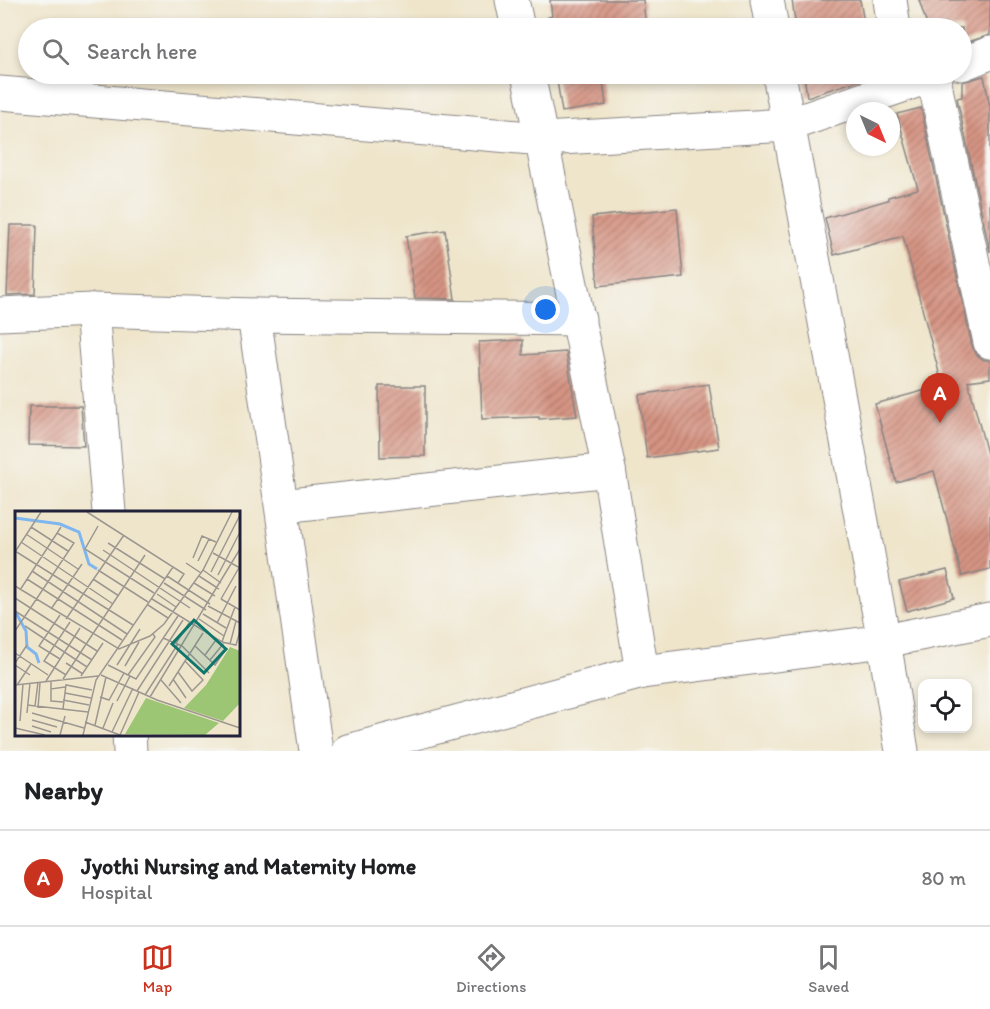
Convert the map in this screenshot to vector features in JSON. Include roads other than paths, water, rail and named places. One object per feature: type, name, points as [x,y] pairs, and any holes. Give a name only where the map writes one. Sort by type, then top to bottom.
[{"type":"street","points":[[512,0],[516,18]]},
{"type":"street","points":[[767,0],[770,18]]},
{"type":"street","points":[[890,0],[893,18]]},
{"type":"street","points":[[972,59],[990,52]]},
{"type":"street","points":[[530,84],[609,470],[642,672]]},
{"type":"street","points":[[781,84],[884,641],[902,751]]},
{"type":"street","points":[[0,93],[543,139],[788,125],[892,84]]},
{"type":"street","points":[[946,84],[990,342]]},
{"type":"street","points":[[0,314],[92,310],[254,315],[579,319]]},
{"type":"street","points":[[92,310],[109,511]]},
{"type":"street","points":[[254,315],[316,751]]},
{"type":"street","points":[[282,506],[609,470]]},
{"type":"street","points":[[348,751],[642,672],[884,641],[990,620]]},
{"type":"street","points":[[129,736],[130,751]]},
{"type":"place","name":"Jyothi Nursing and Maternity Home","points":[[940,423]]}]
